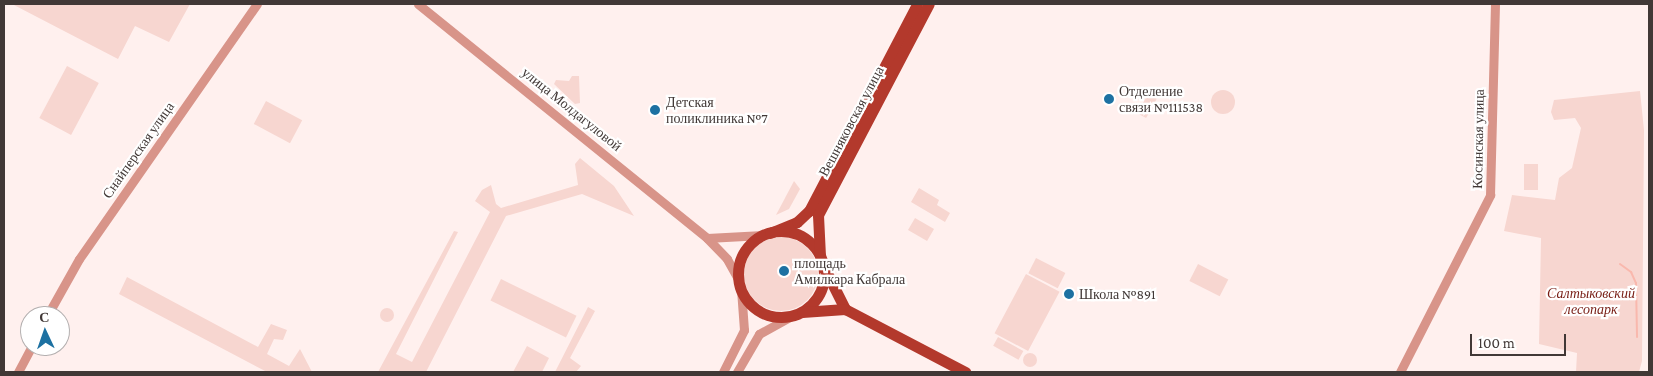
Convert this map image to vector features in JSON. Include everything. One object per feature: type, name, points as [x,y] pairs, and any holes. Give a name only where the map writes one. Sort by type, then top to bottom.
[{"type":"main road","name":"Вешняковская улица","points":[[822,261],[818,215],[909,31],[917,4]]},
{"type":"main road","name":"Вешняковская улица","points":[[767,234],[797,222],[809,211],[909,31],[929,4]]},
{"type":"main road","points":[[845,308],[822,261],[804,238],[792,233],[767,234],[748,246],[742,256],[740,285],[747,301],[765,314],[796,314],[845,308],[965,372]]},
{"type":"main road","points":[[796,314],[821,291],[822,261]]},
{"type":"street","name":"Снайперская улица","points":[[53,306],[79,259],[257,4]]},
{"type":"street","name":"улица Молдагуловой","points":[[418,4],[707,238],[727,259],[740,285]]},
{"type":"street","name":"Косинская улица","points":[[1400,372],[1490,195],[1495,4]]},
{"type":"street","points":[[707,238],[767,234]]},
{"type":"street","points":[[723,372],[744,330],[740,285]]},
{"type":"street","points":[[737,372],[759,334],[796,314]]},
{"type":"street","points":[[18,372],[27,356]]},
{"type":"green space","points":[[12,4],[190,4],[169,42],[135,26],[118,59]]},
{"type":"green space","points":[[67,66],[99,83],[71,135],[39,118]]},
{"type":"green space","points":[[572,76],[579,76],[580,103],[575,104],[554,84],[556,80],[569,81]]},
{"type":"green space","points":[[1223,90],[1228,91],[1234,97],[1234,107],[1228,113],[1223,114],[1218,113],[1212,107],[1211,102],[1212,97],[1218,91]]},
{"type":"green space","name":"Салтыковский лесопарк","points":[[1640,91],[1644,130],[1642,361],[1639,372],[1576,372],[1577,353],[1539,344],[1541,238],[1504,231],[1512,195],[1555,200],[1559,178],[1572,168],[1581,128],[1575,118],[1554,120],[1551,112],[1554,100]]},
{"type":"green space","points":[[1148,94],[1157,99],[1146,118],[1137,113]]},
{"type":"green space","points":[[266,101],[302,120],[290,143],[254,124]]},
{"type":"green space","points":[[580,158],[614,186],[634,216],[582,194],[506,216],[426,372],[378,372],[454,231],[458,232],[396,354],[412,362],[490,212],[475,201],[482,190],[491,185],[496,204],[501,208],[578,185],[575,164]]},
{"type":"green space","points":[[1524,164],[1538,164],[1538,190],[1524,190]]},
{"type":"green space","points":[[794,181],[800,189],[789,209],[776,215]]},
{"type":"green space","points":[[919,188],[939,200],[937,205],[950,213],[945,222],[911,202]]},
{"type":"green space","points":[[915,218],[934,229],[927,241],[908,230]]},
{"type":"green space","points":[[774,237],[788,237],[802,243],[812,253],[818,267],[818,281],[812,295],[802,305],[788,311],[774,311],[760,305],[750,295],[744,281],[744,267],[750,253],[760,243]]},
{"type":"green space","points":[[1036,258],[1065,273],[1058,288],[1028,273]]},
{"type":"green space","points":[[1198,264],[1228,279],[1220,296],[1189,281]]},
{"type":"green space","points":[[1026,274],[1060,292],[1028,351],[995,333]]},
{"type":"green space","points":[[127,277],[258,347],[271,324],[287,330],[283,340],[274,339],[267,354],[289,366],[300,349],[312,372],[267,372],[119,294]]},
{"type":"green space","points":[[501,279],[576,316],[566,337],[490,301]]},
{"type":"green space","points":[[588,307],[595,311],[570,358],[581,366],[576,372],[555,372]]},
{"type":"green space","points":[[384,308],[390,308],[394,315],[390,322],[384,322],[380,318],[380,312]]},
{"type":"green space","points":[[998,337],[1023,351],[1019,360],[993,346]]},
{"type":"green space","points":[[527,346],[549,358],[542,372],[513,372]]},
{"type":"green space","points":[[1027,353],[1033,353],[1037,360],[1033,367],[1027,367],[1023,363],[1023,357]]},
{"type":"waterway","points":[[1620,264],[1631,272],[1636,283],[1637,337]]},
{"type":"place","name":"Отделение связи №111538","points":[[1109,99]]},
{"type":"place","name":"Детская поликлиника №7","points":[[655,110]]},
{"type":"place","name":"площадь Амилкара Кабрала","points":[[784,271]]},
{"type":"place","name":"Школа №891","points":[[1069,294]]}]
